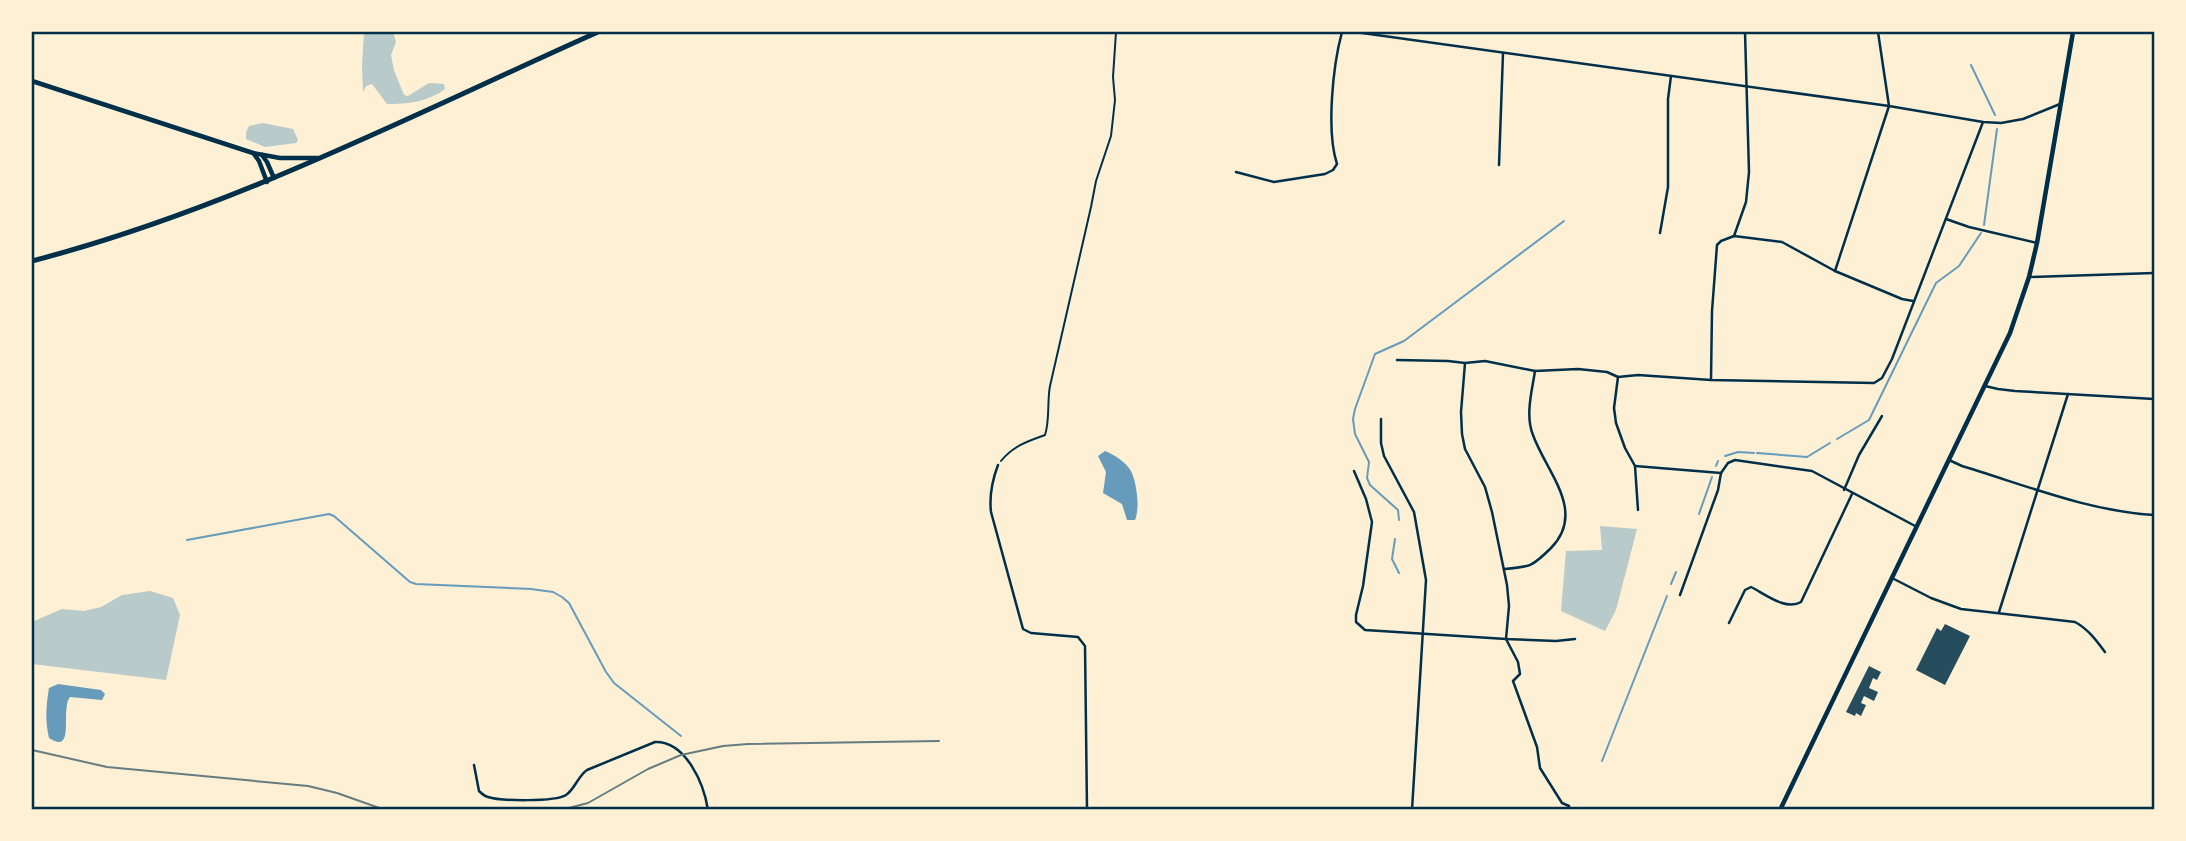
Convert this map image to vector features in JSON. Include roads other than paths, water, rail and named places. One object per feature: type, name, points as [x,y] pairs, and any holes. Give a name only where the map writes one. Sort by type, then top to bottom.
[{"type":"highway","points":[[32,261],[117,236],[267,182],[598,32]]},
{"type":"main road","points":[[1780,810],[2010,333],[2029,277],[2037,243],[2073,32]]},
{"type":"main road","points":[[32,81],[253,153],[290,159],[318,158]]},
{"type":"main road","points":[[253,153],[267,182]]},
{"type":"main road","points":[[262,155],[274,179]]},
{"type":"street","points":[[1236,172],[1274,182],[1325,174],[1333,170],[1337,164],[1332,137],[1335,78],[1342,32]]},
{"type":"street","points":[[1355,32],[1889,106],[1983,122],[2001,123],[2023,119],[2061,103]]},
{"type":"street","points":[[1734,236],[1745,202],[1749,172],[1745,32]]},
{"type":"street","points":[[1835,271],[1889,106],[1878,32]]},
{"type":"street","points":[[1499,165],[1503,52]]},
{"type":"street","points":[[1660,233],[1668,187],[1668,99],[1671,76]]},
{"type":"street","points":[[1397,360],[1465,363],[1485,361],[1535,371],[1578,369],[1607,372],[1618,377],[1638,375],[1711,380],[1874,383],[1882,377],[1892,359],[1912,312],[1913,301],[1983,122]]},
{"type":"street","points":[[1946,219],[2037,243]]},
{"type":"street","points":[[1711,380],[1712,311],[1717,245],[1721,241],[1734,236],[1782,242],[1835,271],[1913,301]]},
{"type":"street","points":[[2029,277],[2154,273]]},
{"type":"street","points":[[1465,363],[1462,434],[1465,449],[1485,486],[1504,569],[1509,606],[1507,639],[1518,662],[1520,674],[1513,681],[1537,747],[1540,768],[1562,803],[1569,806],[1570,810]]},
{"type":"street","points":[[1504,569],[1537,563],[1559,540],[1565,521],[1564,501],[1532,435],[1530,401],[1535,371]]},
{"type":"street","points":[[1618,377],[1614,408],[1616,423],[1635,466],[1637,510]]},
{"type":"street","points":[[1985,386],[2006,390],[2154,399]]},
{"type":"street","points":[[1999,612],[2068,394]]},
{"type":"street","points":[[1844,490],[1859,455],[1882,416]]},
{"type":"street","points":[[1381,419],[1384,456],[1409,499],[1418,528],[1426,580],[1412,810]]},
{"type":"street","points":[[1680,595],[1718,490],[1721,473],[1728,463],[1735,460],[1802,469],[1822,475],[1844,490],[1917,527]]},
{"type":"street","points":[[1949,460],[2098,507],[2125,513],[2154,515]]},
{"type":"street","points":[[998,465],[990,497],[991,512],[1023,629],[1031,633],[1078,637],[1085,646],[1087,810]]},
{"type":"street","points":[[1635,466],[1721,473]]},
{"type":"street","points":[[1354,471],[1372,522],[1356,615],[1356,622],[1365,630],[1507,639],[1575,639]]},
{"type":"street","points":[[1728,623],[1745,590],[1751,587],[1788,606],[1801,602],[1852,494]]},
{"type":"street","points":[[1892,578],[1931,598],[1961,609],[2074,622],[2083,626],[2105,652]]},
{"type":"street","points":[[474,765],[479,791],[486,797],[557,799],[567,795],[581,774],[587,770],[655,742],[666,742],[694,768],[705,794],[708,810]]},
{"type":"water","points":[[1105,451],[1126,464],[1131,471],[1137,496],[1135,520],[1127,520],[1122,504],[1103,493],[1106,472],[1098,456]]},
{"type":"water","points":[[58,684],[101,690],[105,694],[102,700],[70,697],[67,703],[65,736],[62,741],[57,742],[49,738],[46,713],[49,688]]},
{"type":"waterway","points":[[1971,65],[1995,115]]},
{"type":"waterway","points":[[1984,225],[1997,129]]},
{"type":"waterway","points":[[1399,520],[1398,510],[1370,485],[1367,478],[1369,462],[1355,434],[1355,409],[1375,354],[1404,341],[1564,221]]},
{"type":"waterway","points":[[1837,439],[1869,420],[1936,283],[1959,266],[1981,233]]},
{"type":"waterway","points":[[1757,453],[1807,457],[1830,443]]},
{"type":"waterway","points":[[1725,456],[1738,452],[1754,453]]},
{"type":"waterway","points":[[1716,466],[1718,461]]},
{"type":"waterway","points":[[1699,514],[1712,477]]},
{"type":"waterway","points":[[187,540],[329,514],[410,582],[553,592],[569,603],[614,683],[681,736]]},
{"type":"waterway","points":[[1395,539],[1392,559],[1399,573]]},
{"type":"waterway","points":[[1671,584],[1676,572]]},
{"type":"waterway","points":[[1602,761],[1667,596]]},
{"type":"railway","points":[[561,810],[588,803],[648,769],[681,755],[723,746],[939,741]]},
{"type":"railway","points":[[32,750],[107,767],[308,786],[385,810]]}]
